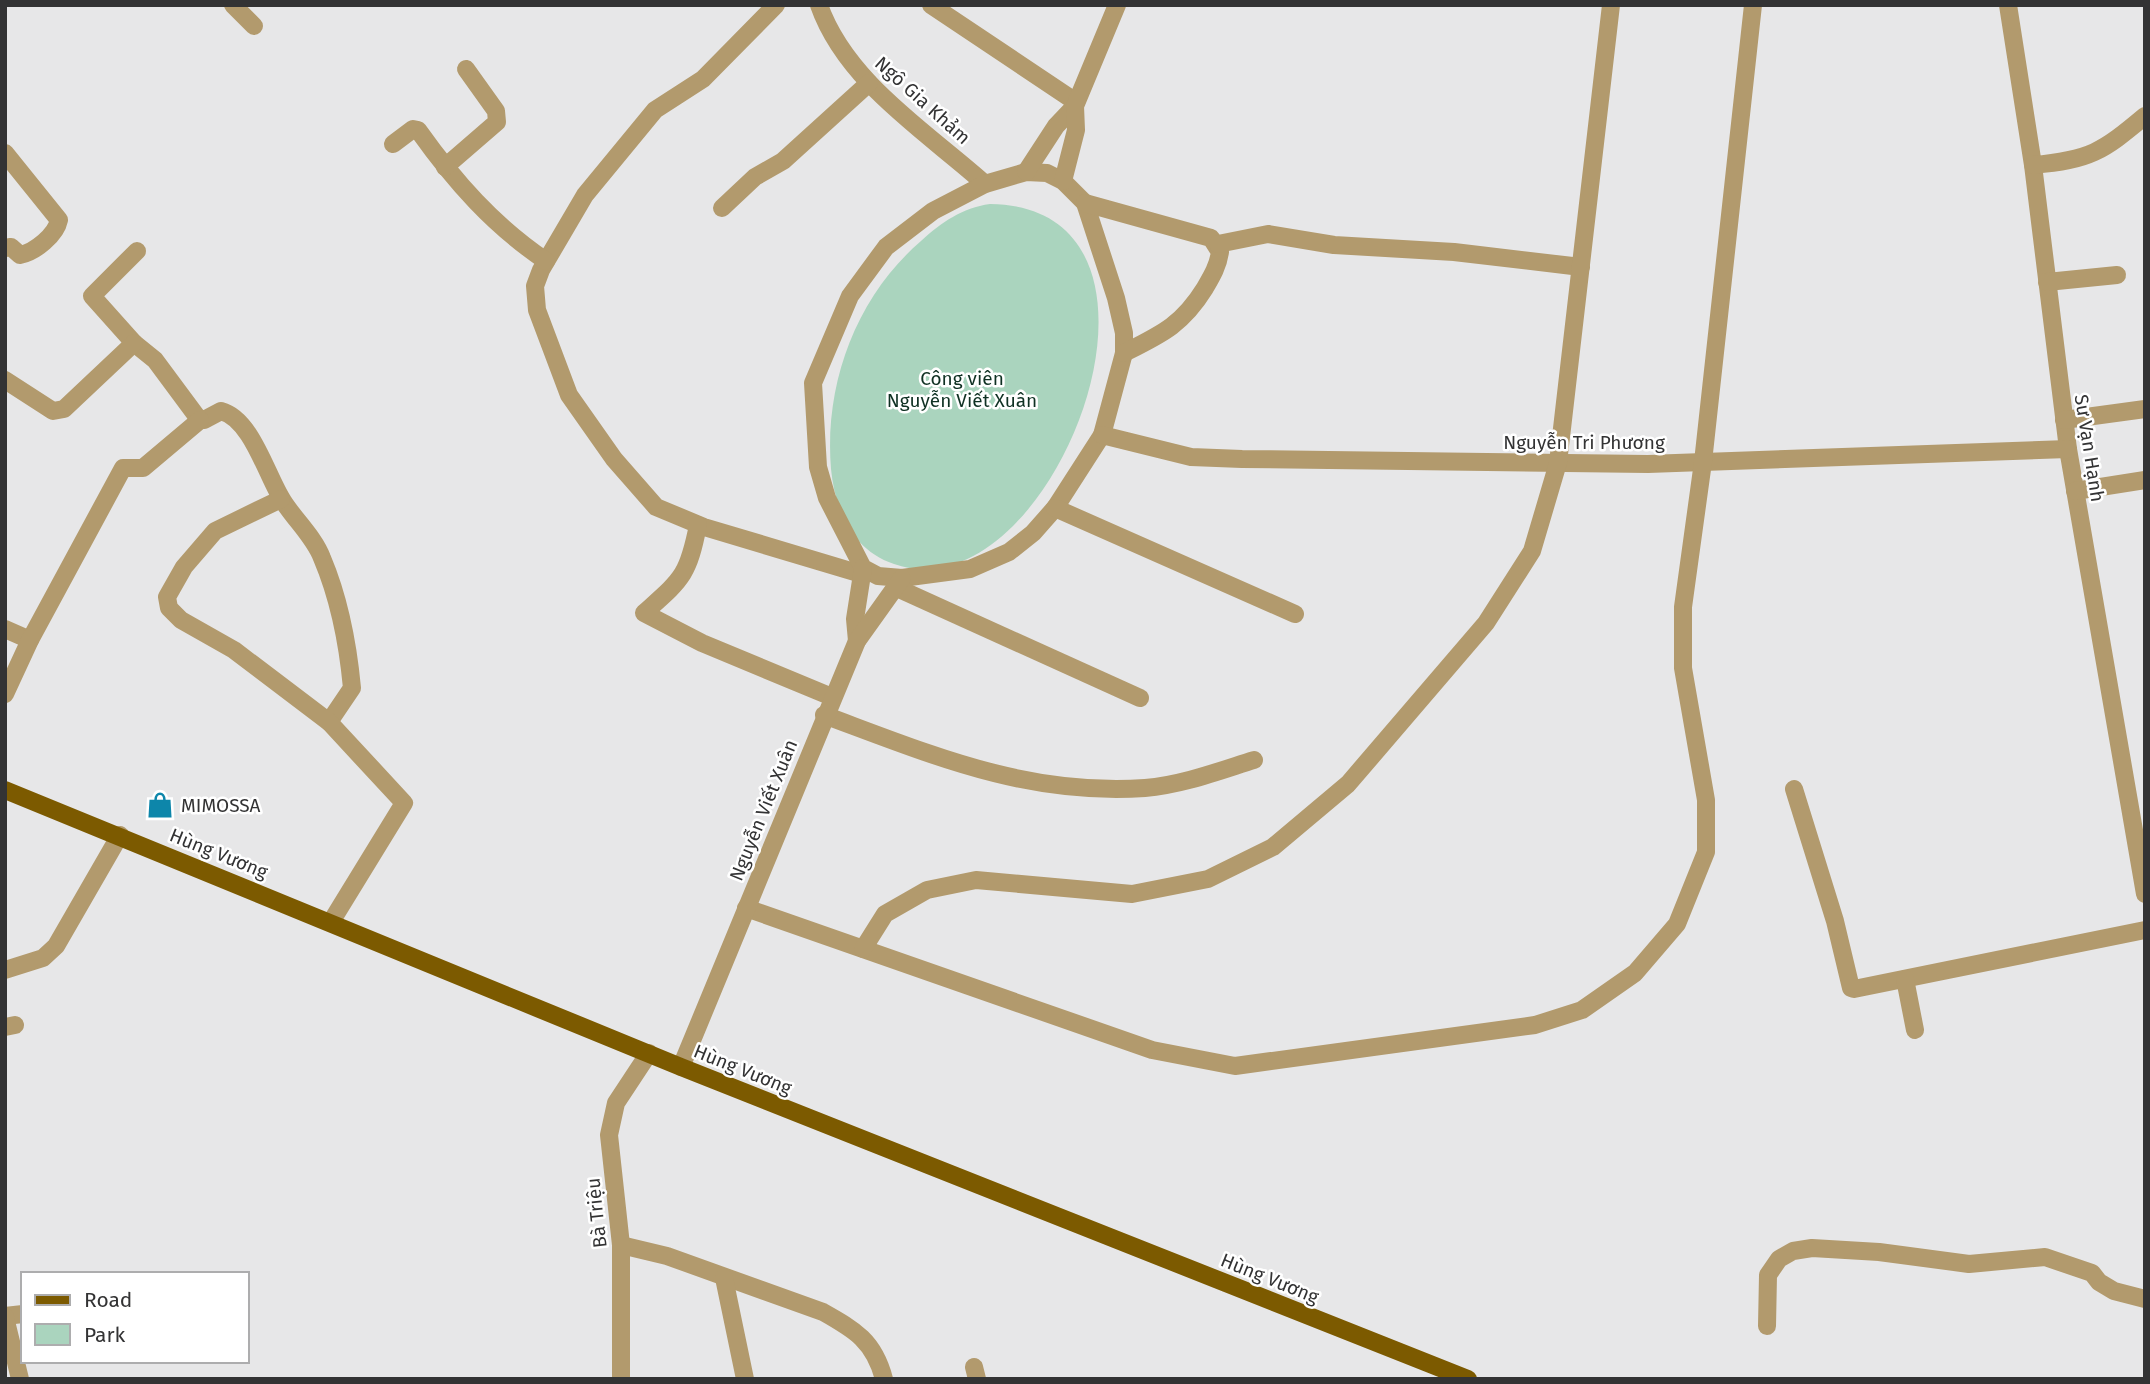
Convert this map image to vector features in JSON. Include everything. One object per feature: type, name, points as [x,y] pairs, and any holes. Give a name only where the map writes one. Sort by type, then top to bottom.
[{"type":"main road","name":"Hùng Vương","points":[[5,790],[681,1067],[1468,1379]]},
{"type":"street","points":[[233,5],[254,26]]},
{"type":"street","points":[[776,5],[703,79],[664,103],[648,117],[585,195],[546,261],[536,286],[537,310],[569,396],[646,498],[665,512],[900,583],[1140,698]]},
{"type":"street","name":"Ngô Gia Khảm","points":[[819,5],[836,39],[869,83],[985,184]]},
{"type":"street","points":[[931,5],[1076,104]]},
{"type":"street","points":[[1063,181],[1076,130],[1076,104],[1117,5]]},
{"type":"street","points":[[863,949],[885,914],[927,890],[976,880],[1132,894],[1208,879],[1273,847],[1348,784],[1486,623],[1532,551],[1558,463],[1611,5]]},
{"type":"street","points":[[746,908],[1152,1050],[1235,1066],[1535,1025],[1582,1010],[1635,973],[1677,924],[1706,852],[1706,800],[1683,668],[1683,607],[1703,462],[1752,5]]},
{"type":"street","name":"Sư Vạn Hạnh","points":[[2008,5],[2033,165],[2068,449],[2145,894]]},
{"type":"street","points":[[444,167],[497,122],[496,111],[467,69]]},
{"type":"street","points":[[722,208],[755,177],[783,161],[869,83]]},
{"type":"street","points":[[1026,172],[1062,117],[1076,104]]},
{"type":"street","points":[[2033,165],[2071,162],[2107,148],[2145,116]]},
{"type":"street","points":[[393,144],[415,129],[444,167],[489,216],[546,261]]},
{"type":"street","points":[[5,153],[60,220],[46,241],[25,254],[5,248]]},
{"type":"street","points":[[857,641],[855,620],[862,571],[827,498],[818,467],[813,383],[850,296],[886,247],[933,211],[985,184],[1026,172],[1047,173],[1063,181],[1085,203],[1116,298],[1124,334],[1124,353],[1102,435],[1055,508],[1033,533],[1009,552],[970,569],[900,583]]},
{"type":"street","points":[[1085,203],[1199,234],[1218,244],[1268,234],[1334,245],[1454,251],[1581,267]]},
{"type":"street","points":[[1124,353],[1169,331],[1184,319],[1215,271],[1220,252],[1218,244]]},
{"type":"street","points":[[137,251],[92,296],[134,343],[155,360],[200,420]]},
{"type":"street","points":[[2047,282],[2117,275]]},
{"type":"street","points":[[5,380],[53,411],[64,409],[134,343]]},
{"type":"street","points":[[2064,420],[2145,409]]},
{"type":"street","points":[[5,694],[30,640],[123,468],[143,468],[200,420],[221,411],[231,415],[258,449],[281,499],[322,556],[338,606],[352,688],[329,722]]},
{"type":"street","name":"Nguyễn Tri Phương","points":[[1102,435],[1191,457],[1213,459],[1648,464],[2068,449]]},
{"type":"street","points":[[2075,491],[2145,480]]},
{"type":"street","points":[[281,499],[215,531],[171,585],[167,597],[169,608],[181,620],[234,650],[329,722],[404,803],[331,922]]},
{"type":"street","points":[[1055,508],[1295,614]]},
{"type":"street","points":[[698,524],[692,554],[682,578],[645,613],[702,643],[832,697]]},
{"type":"street","name":"Nguyễn Viết Xuân","points":[[681,1067],[824,715],[857,641],[900,583]]},
{"type":"street","points":[[5,629],[30,640]]},
{"type":"street","points":[[824,715],[968,768],[1016,780],[1089,789],[1166,785],[1254,760]]},
{"type":"street","points":[[1794,789],[1835,921],[1851,988],[2145,930]]},
{"type":"street","points":[[5,970],[43,958],[56,946],[120,835]]},
{"type":"street","points":[[1905,979],[1914,1030]]},
{"type":"street","name":"Bà Triệu","points":[[621,1379],[621,1245],[609,1135],[616,1103],[649,1053]]},
{"type":"street","points":[[621,1245],[667,1256],[823,1312],[846,1325],[872,1347],[884,1379]]},
{"type":"street","points":[[1767,1326],[1768,1275],[1779,1259],[1794,1251],[1812,1248],[1879,1252],[1969,1264],[2045,1257],[2092,1273],[2099,1282],[2114,1291],[2145,1299]]},
{"type":"street","points":[[724,1278],[745,1379]]},
{"type":"street","points":[[5,1317],[20,1379]]},
{"type":"green space","name":"Công viên Nguyễn Viết Xuân","points":[[990,204],[1056,222],[1090,269],[1098,334],[1084,406],[1052,475],[1007,532],[953,565],[894,564],[879,558],[857,539],[848,527],[837,499],[831,469],[830,437],[839,374],[862,315],[898,263],[945,222],[961,212]]},
{"type":"place","name":"MIMOSSA","points":[[160,805]]}]
